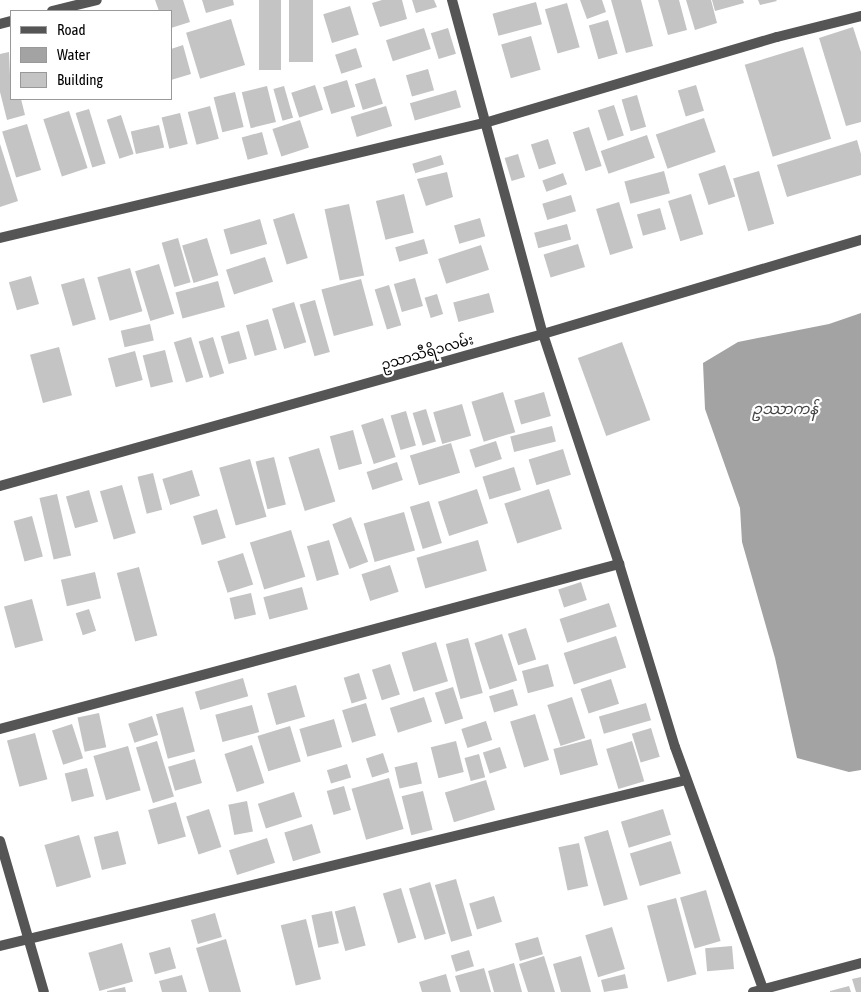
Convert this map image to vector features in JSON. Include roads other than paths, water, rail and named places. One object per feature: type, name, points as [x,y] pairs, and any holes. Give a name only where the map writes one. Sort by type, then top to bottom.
[{"type":"street","points":[[56,10],[97,0]]},
{"type":"street","points":[[452,0],[488,122],[543,334],[619,564],[686,780],[760,991],[861,964]]},
{"type":"street","points":[[0,238],[488,122],[777,37],[861,16]]},
{"type":"street","name":"ဥသာသီရိ၁လမ်း","points":[[0,486],[543,334],[861,240]]},
{"type":"street","points":[[0,729],[619,564]]},
{"type":"street","points":[[0,946],[686,780]]},
{"type":"street","points":[[0,841],[44,992]]},
{"type":"water","name":"ဥဿာကန်","points":[[861,313],[861,770],[849,772],[797,758],[775,658],[742,542],[740,508],[705,409],[703,363],[738,342],[829,324]]}]
